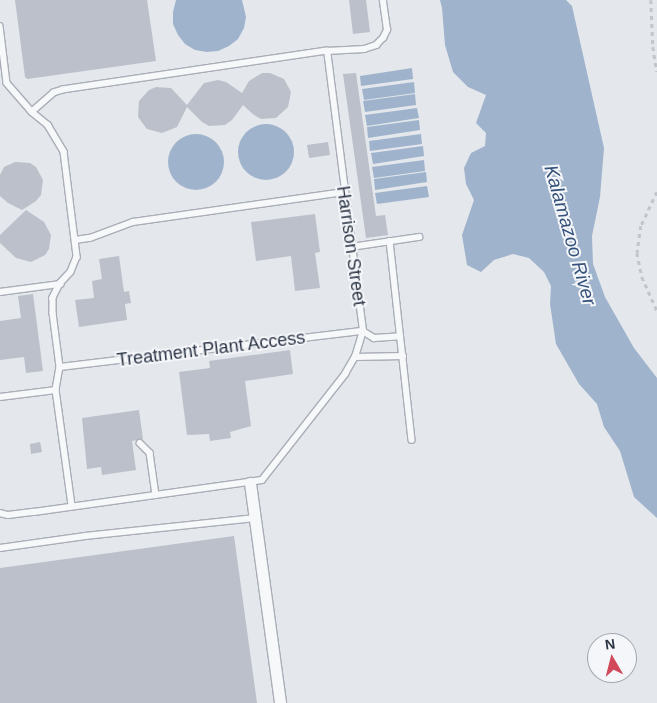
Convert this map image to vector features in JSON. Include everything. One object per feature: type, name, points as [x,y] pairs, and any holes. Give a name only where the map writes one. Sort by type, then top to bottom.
[{"type":"street","points":[[250,483],[280,703]]},
{"type":"lane","points":[[32,112],[54,93],[63,90],[327,51],[364,49],[376,45],[383,38],[387,30],[384,0]]},
{"type":"lane","points":[[0,26],[3,77],[32,112],[48,125],[64,152],[78,257],[71,272],[60,284],[53,298],[53,313],[60,367],[56,390],[72,506]]},
{"type":"lane","name":"Harrison Street","points":[[250,483],[262,480],[345,374],[355,357],[363,331],[327,51]]},
{"type":"lane","points":[[75,240],[90,238],[133,222],[344,192]]},
{"type":"lane","points":[[351,247],[419,237]]},
{"type":"lane","points":[[390,241],[412,440]]},
{"type":"lane","points":[[0,292],[60,284]]},
{"type":"lane","points":[[363,331],[374,338],[400,336]]},
{"type":"lane","name":"Treatment Plant Access","points":[[60,367],[363,331]]},
{"type":"lane","points":[[355,357],[403,356]]},
{"type":"lane","points":[[0,397],[56,390]]},
{"type":"lane","points":[[140,443],[150,453],[156,495]]},
{"type":"lane","points":[[0,513],[8,515],[250,483]]},
{"type":"lane","points":[[0,548],[85,536],[254,518]]},
{"type":"path","points":[[651,0],[653,47],[657,72]]},
{"type":"path","points":[[657,192],[641,226],[637,253],[642,277],[657,311]]},
{"type":"water","points":[[176,0],[242,0],[246,17],[244,28],[238,39],[218,51],[195,50],[185,44],[173,24]]},
{"type":"water","name":"Kalamazoo River","points":[[440,0],[566,0],[572,6],[604,148],[600,197],[592,236],[593,264],[605,297],[634,348],[657,378],[657,518],[634,497],[620,451],[604,427],[597,404],[579,384],[556,344],[550,304],[551,286],[544,272],[529,258],[513,254],[494,260],[481,272],[467,265],[462,235],[474,200],[466,184],[464,168],[471,153],[485,146],[486,133],[476,123],[486,95],[468,87],[453,72],[445,45]]},
{"type":"water","points":[[412,68],[413,79],[361,86],[360,76]]},
{"type":"water","points":[[414,82],[415,93],[364,100],[362,89]]},
{"type":"water","points":[[415,94],[416,105],[365,112],[363,101]]},
{"type":"water","points":[[417,108],[419,118],[367,126],[365,115]]},
{"type":"water","points":[[419,120],[420,130],[368,138],[367,127]]},
{"type":"water","points":[[260,124],[272,124],[282,128],[290,136],[294,152],[290,168],[282,176],[272,180],[260,180],[250,176],[242,168],[238,158],[238,146],[242,136],[250,128]]},
{"type":"water","points":[[190,134],[202,134],[212,138],[220,146],[224,162],[220,178],[212,186],[202,190],[190,190],[180,186],[172,178],[168,168],[168,156],[172,146],[180,138]]},
{"type":"water","points":[[421,134],[422,144],[370,151],[369,141]]},
{"type":"water","points":[[423,146],[424,156],[373,164],[371,153]]},
{"type":"water","points":[[424,160],[425,171],[374,178],[372,167]]},
{"type":"water","points":[[426,172],[427,182],[375,190],[374,179]]},
{"type":"water","points":[[427,186],[429,197],[377,204],[375,193]]},
{"type":"building","points":[[15,0],[147,0],[156,61],[27,79],[25,77]]},
{"type":"building","points":[[349,0],[366,0],[370,32],[353,34]]},
{"type":"building","points":[[262,73],[270,73],[284,79],[291,92],[288,107],[276,118],[261,119],[243,105],[232,120],[225,125],[209,126],[202,122],[187,107],[177,127],[162,133],[147,129],[138,117],[139,101],[149,90],[156,87],[171,88],[187,105],[204,83],[218,80],[226,82],[242,93],[249,81]]},
{"type":"building","points":[[356,73],[376,216],[385,215],[388,235],[366,238],[343,74]]},
{"type":"building","points":[[328,142],[330,155],[309,158],[307,145]]},
{"type":"building","points":[[15,162],[30,163],[36,167],[43,180],[41,195],[36,201],[22,210],[8,203],[0,196],[0,175],[4,167]]},
{"type":"building","points":[[26,210],[44,222],[51,235],[49,249],[45,255],[31,262],[16,258],[0,243],[0,235]]},
{"type":"building","points":[[315,214],[320,252],[315,253],[320,288],[295,291],[291,256],[256,261],[251,222]]},
{"type":"building","points":[[119,256],[124,292],[129,291],[131,303],[125,304],[127,320],[79,327],[75,300],[94,298],[92,281],[102,279],[99,259]]},
{"type":"building","points":[[33,294],[43,371],[26,373],[24,357],[0,360],[0,321],[21,318],[18,296]]},
{"type":"building","points":[[290,350],[293,374],[245,381],[251,426],[230,432],[231,438],[210,441],[209,434],[187,435],[179,372],[210,368],[209,361]]},
{"type":"building","points":[[139,410],[143,439],[132,441],[136,470],[102,475],[101,467],[87,469],[82,418]]},
{"type":"building","points":[[40,442],[42,452],[31,454],[30,444]]},
{"type":"building","points":[[234,536],[257,703],[0,703],[0,568]]}]
